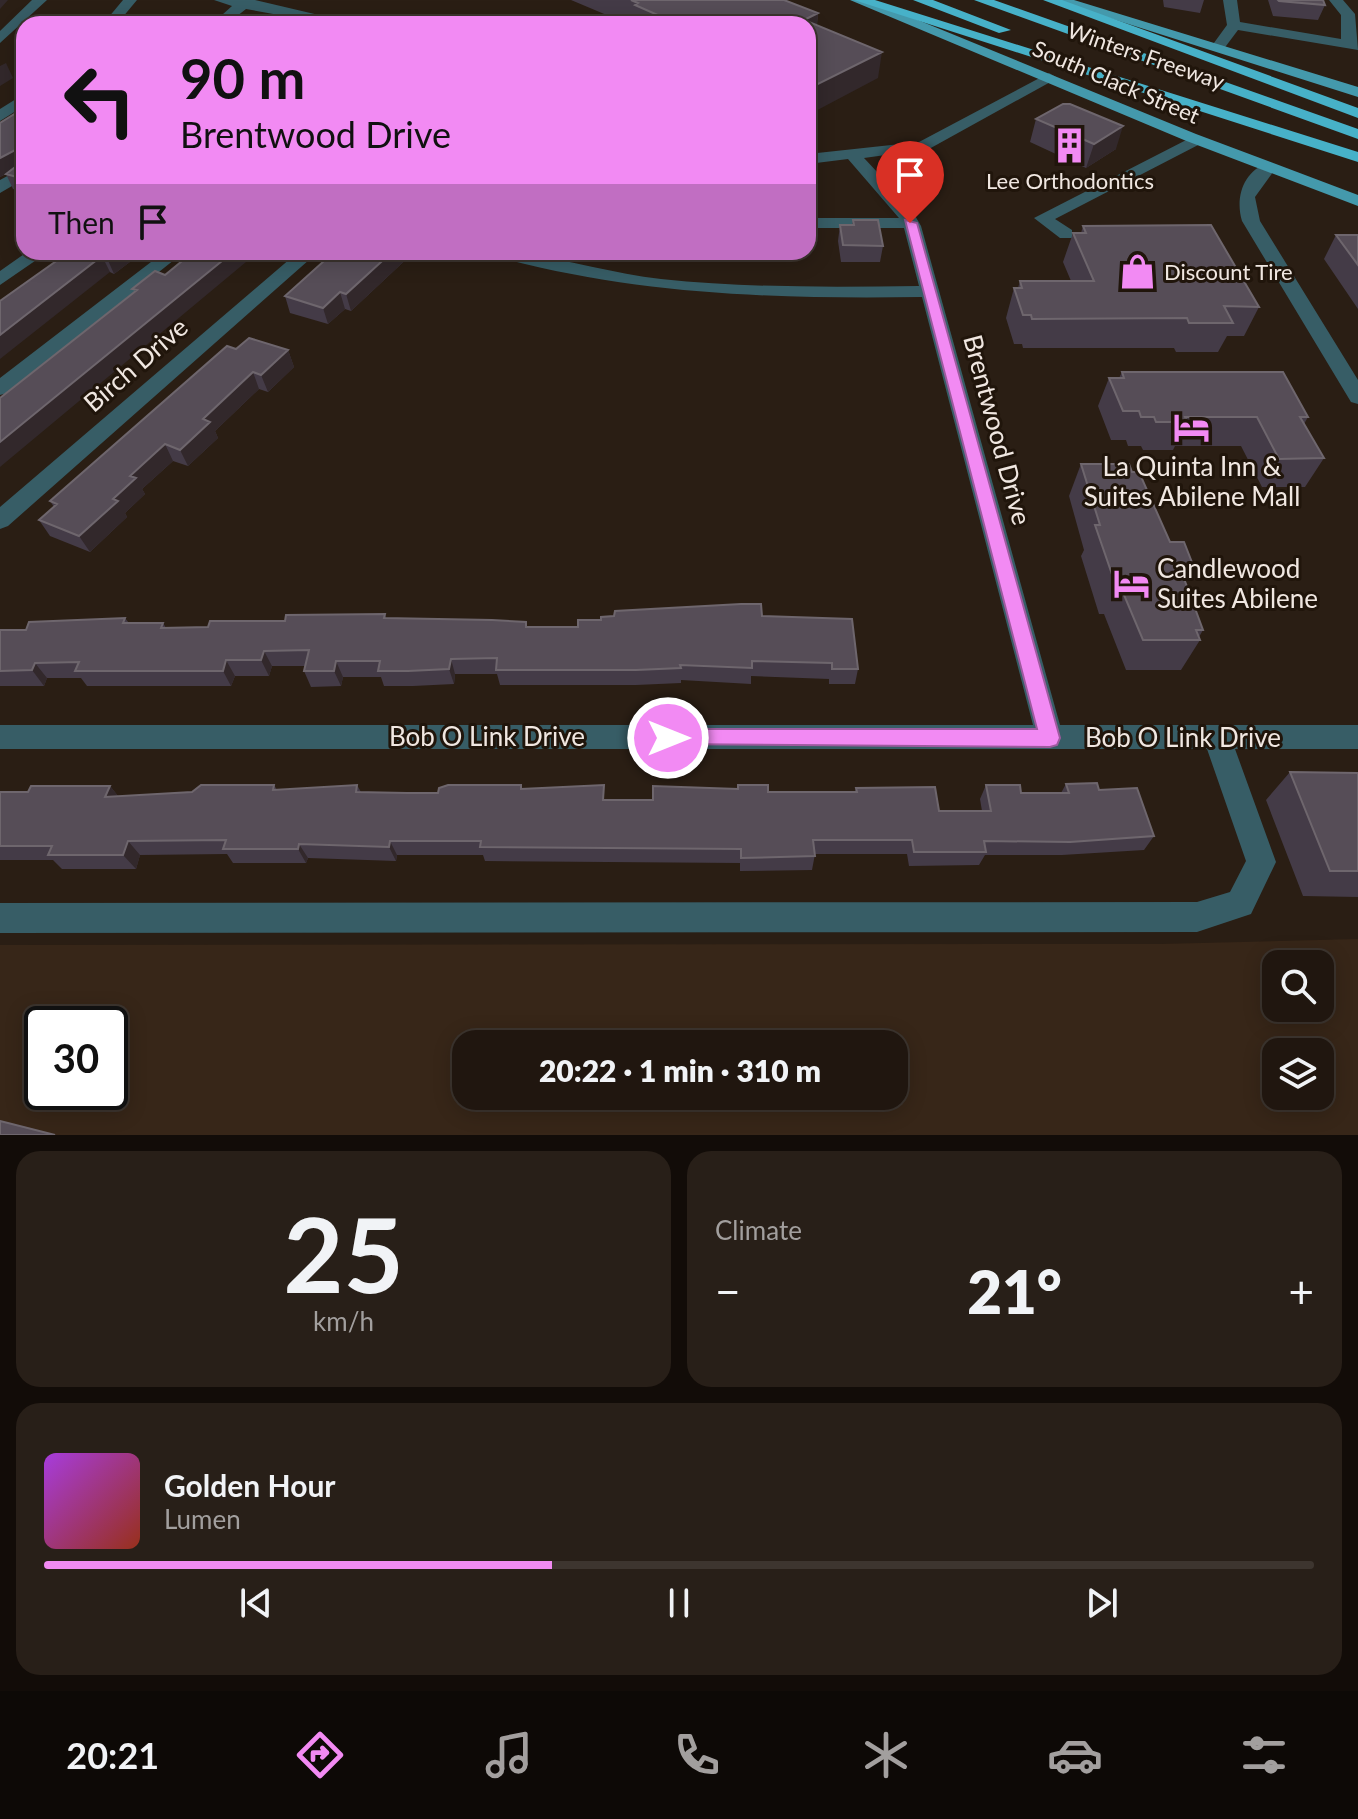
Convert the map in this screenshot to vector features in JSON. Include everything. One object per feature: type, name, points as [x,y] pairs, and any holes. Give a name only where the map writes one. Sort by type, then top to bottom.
[{"type":"highway","points":[[859,0],[1358,155]]},
{"type":"highway","name":"Winters Freeway","points":[[920,0],[1358,155]]},
{"type":"highway","name":"Winters Freeway","points":[[981,0],[1358,134]]},
{"type":"highway","points":[[1050,0],[1358,113]]},
{"type":"main road","name":"South Clack Street","points":[[859,0],[1196,140],[1358,201]]},
{"type":"main road","points":[[1060,0],[1358,92]]},
{"type":"street","points":[[24,16],[40,0]]},
{"type":"street","points":[[117,16],[130,0]]},
{"type":"street","points":[[221,0],[315,16]]},
{"type":"street","points":[[1218,47],[1234,25],[1234,9],[1230,0]]},
{"type":"street","points":[[1234,25],[1353,45],[1348,14],[1336,0]]},
{"type":"street","points":[[228,16],[245,2]]},
{"type":"street","points":[[0,39],[16,23]]},
{"type":"street","points":[[816,158],[923,146],[1049,77]]},
{"type":"street","points":[[1066,234],[1043,218],[1196,140]]},
{"type":"street","name":"Brentwood Drive","points":[[853,155],[910,223],[931,291],[1050,738]]},
{"type":"street","points":[[1268,168],[1248,188],[1245,208],[1256,232],[1358,397]]},
{"type":"street","points":[[816,223],[910,223]]},
{"type":"street","points":[[0,279],[27,260]]},
{"type":"street","points":[[0,388],[165,260]]},
{"type":"street","name":"Birch Drive","points":[[0,520],[300,260]]},
{"type":"street","points":[[534,260],[606,277],[729,292],[931,291]]},
{"type":"street","name":"Bob O Link Drive","points":[[0,737],[1358,737]]},
{"type":"street","points":[[0,918],[1197,917],[1240,904],[1261,862],[1217,738]]},
{"type":"shaded area","points":[[1358,939],[1358,1135],[0,1135],[0,945],[1161,944]]},
{"type":"building","points":[[631,0],[784,0],[818,13],[812,16],[660,16],[635,5],[638,3]]},
{"type":"building","points":[[1323,0],[1325,5],[1279,1]]},
{"type":"building","points":[[816,25],[882,52],[816,85]]},
{"type":"building","points":[[1063,104],[1070,104],[1123,126],[1094,144],[1036,119]]},
{"type":"building","points":[[16,113],[16,150],[0,158],[0,123]]},
{"type":"building","points":[[16,166],[16,177],[6,174]]},
{"type":"building","points":[[853,220],[878,220],[883,246],[843,245],[840,225],[854,225]]},
{"type":"building","points":[[1211,225],[1259,307],[1224,306],[1233,323],[1189,323],[1187,318],[1032,319],[1031,315],[1023,315],[1014,288],[1022,288],[1020,281],[1094,281],[1073,233],[1086,233],[1083,226]]},
{"type":"building","points":[[1336,235],[1358,235],[1358,265]]},
{"type":"building","points":[[58,260],[97,260],[0,335],[0,301]]},
{"type":"building","points":[[183,260],[223,260],[0,442],[0,398],[137,290],[132,289],[155,271],[165,275]]},
{"type":"building","points":[[325,260],[383,260],[346,294],[340,292],[323,308],[285,296]]},
{"type":"building","points":[[249,338],[288,350],[261,375],[253,372],[203,419],[210,422],[180,450],[165,444],[130,476],[136,478],[113,499],[118,501],[79,536],[39,520],[57,504],[50,501],[227,346],[236,349]]},
{"type":"building","points":[[1122,372],[1283,372],[1308,417],[1300,417],[1324,458],[1279,459],[1257,417],[1185,417],[1187,422],[1156,422],[1154,417],[1141,417],[1139,411],[1123,411],[1109,378],[1124,378]]},
{"type":"building","points":[[1081,464],[1129,464],[1132,472],[1139,472],[1170,542],[1184,542],[1193,565],[1179,565],[1203,630],[1196,630],[1200,640],[1143,640],[1119,583],[1115,583],[1095,525],[1100,525]]},
{"type":"building","points":[[761,604],[762,616],[852,619],[858,669],[832,669],[832,663],[752,661],[752,668],[680,665],[681,668],[636,670],[496,670],[497,658],[451,659],[449,669],[408,671],[378,671],[380,661],[336,661],[334,671],[304,671],[309,650],[264,651],[261,660],[226,660],[223,671],[75,671],[79,662],[35,663],[32,670],[0,671],[0,630],[26,630],[29,622],[125,618],[123,623],[163,623],[161,628],[208,627],[210,621],[285,621],[286,615],[385,614],[384,618],[492,620],[526,622],[526,627],[578,627],[578,620],[601,620],[601,617],[614,616],[615,611]]},
{"type":"building","points":[[1290,772],[1358,773],[1358,871],[1330,871]]},
{"type":"building","points":[[1097,783],[1099,790],[1137,788],[1154,836],[1070,842],[984,841],[986,852],[914,852],[912,840],[813,840],[815,856],[741,858],[741,849],[480,847],[481,841],[390,841],[389,847],[299,844],[298,849],[223,849],[226,840],[128,841],[123,855],[48,855],[52,846],[0,846],[0,792],[28,792],[31,786],[110,786],[105,797],[192,792],[201,785],[274,785],[273,790],[357,785],[356,792],[438,793],[439,788],[448,785],[521,785],[521,789],[604,785],[603,800],[653,800],[653,786],[738,789],[738,785],[768,785],[768,792],[857,792],[856,788],[935,787],[939,811],[991,811],[986,785],[1020,785],[1021,793],[1069,793],[1066,784]]},
{"type":"building","points":[[0,1121],[55,1135],[0,1135]]},
{"type":"place","name":"Lee Orthodontics","points":[[1070,145]]},
{"type":"place","name":"Discount Tire","points":[[1138,272]]},
{"type":"place","name":"La Quinta Inn & Suites Abilene Mall","points":[[1192,428]]},
{"type":"place","name":"Candlewood Suites Abilene","points":[[1131,584]]},
{"type":"route","points":[[668,738],[1050,738],[931,291],[910,223]]}]
